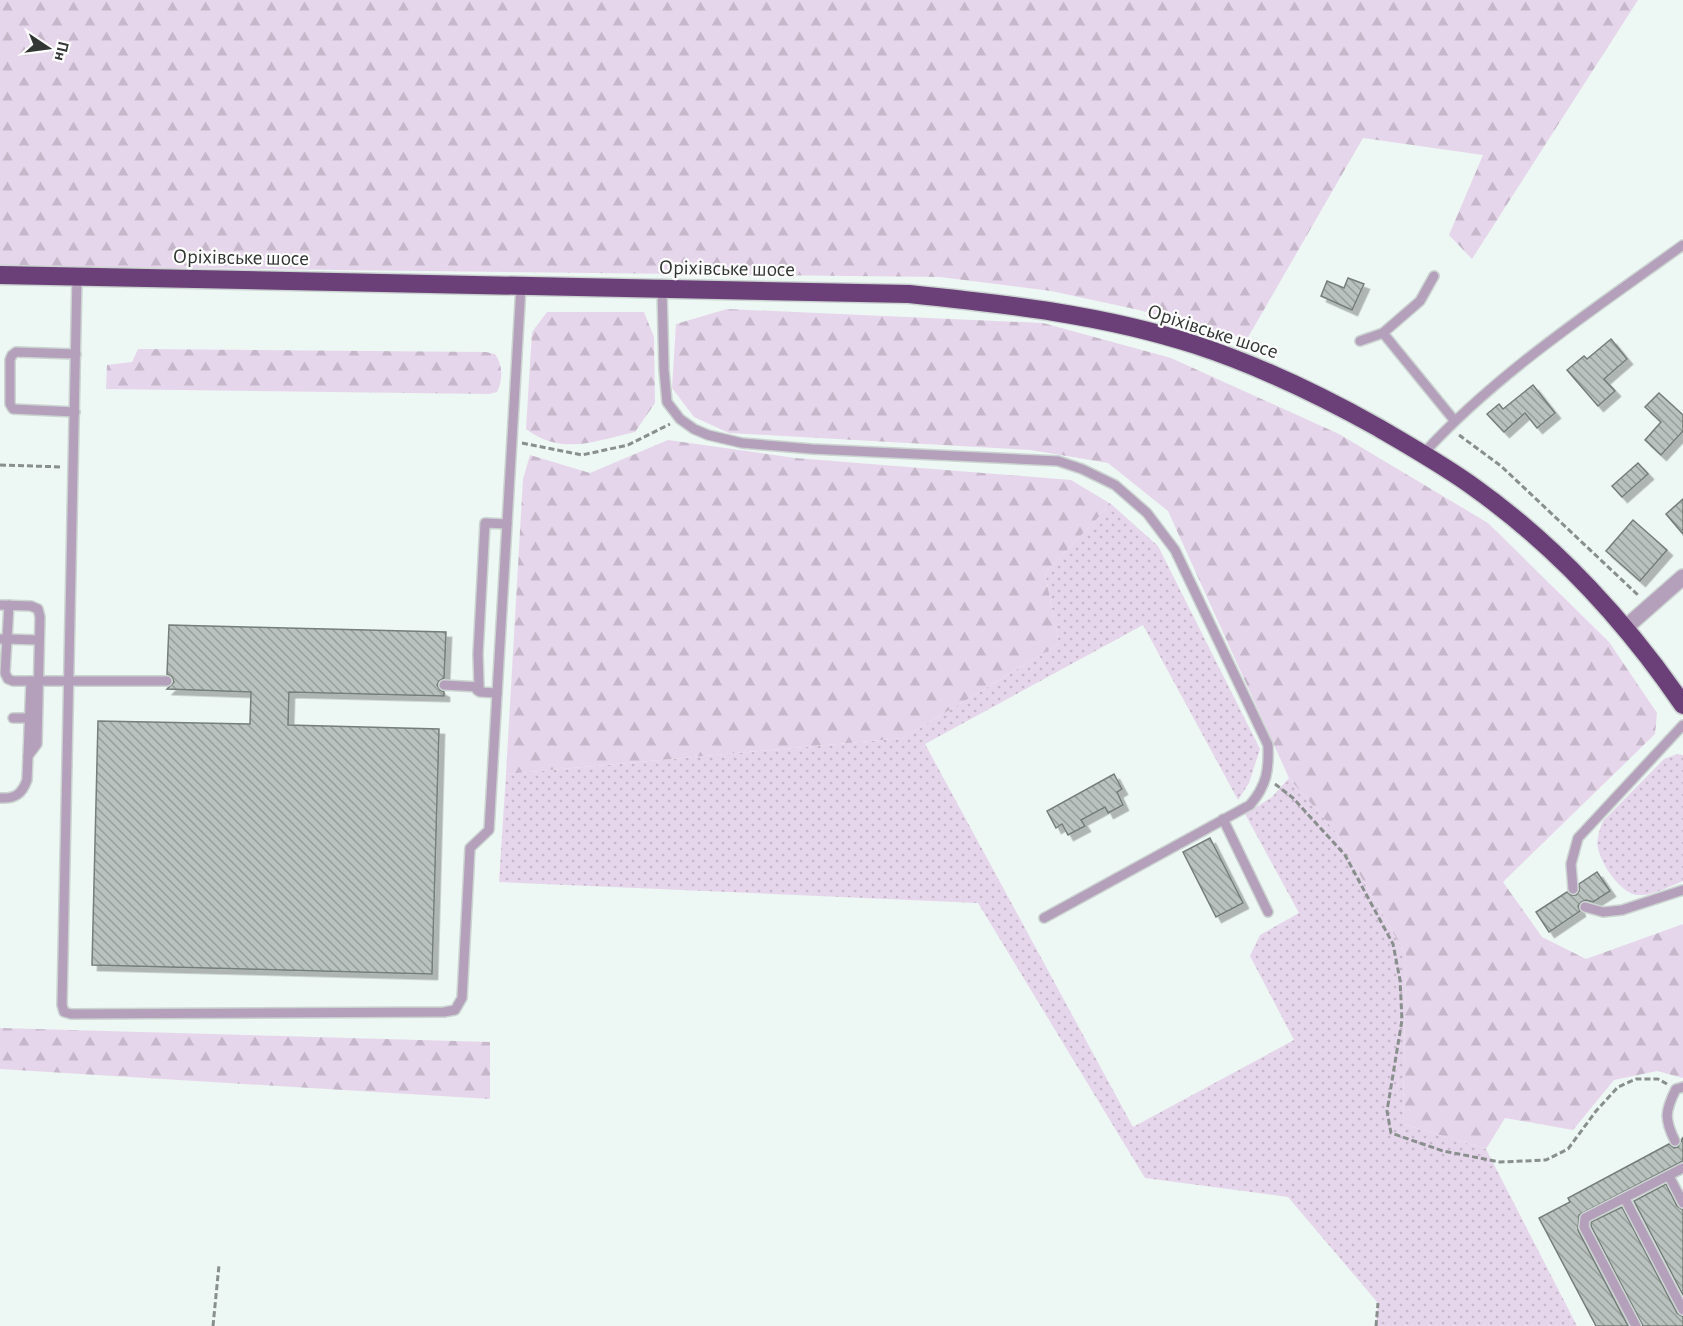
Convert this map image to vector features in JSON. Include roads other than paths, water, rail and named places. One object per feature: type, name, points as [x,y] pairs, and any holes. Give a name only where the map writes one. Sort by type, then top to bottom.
[{"type":"highway","name":"Оріхівське шосе","points":[[0,275],[909,294],[1003,304],[1128,327],[1194,344],[1258,367],[1342,408],[1423,454],[1476,488],[1520,523],[1575,574],[1625,628],[1661,672],[1683,705]]},
{"type":"street","points":[[1625,628],[1683,577]]},
{"type":"lane","points":[[1423,454],[1451,423],[1518,365],[1683,245]]},
{"type":"lane","points":[[77,276],[62,1005],[64,1012],[71,1014],[444,1012],[455,1010],[462,998],[470,848],[489,830],[521,286]]},
{"type":"lane","points":[[1360,341],[1383,333],[1420,301],[1434,276]]},
{"type":"lane","points":[[662,289],[663,370],[667,402],[680,419],[694,429],[708,435],[742,443],[812,449],[1058,461],[1082,469],[1115,485],[1147,513],[1175,550],[1268,745],[1269,769],[1260,793],[1250,805],[1044,918]]},
{"type":"lane","points":[[1383,333],[1451,423]]},
{"type":"lane","points":[[75,412],[13,409],[10,404],[10,360],[16,352],[76,354]]},
{"type":"lane","points":[[497,693],[477,690],[485,523],[507,524]]},
{"type":"lane","points":[[27,756],[37,744],[36,682],[40,617],[38,609],[31,606],[4,605],[4,679],[36,682],[167,681]]},
{"type":"lane","points":[[3,639],[39,640]]},
{"type":"lane","points":[[0,798],[15,797],[23,791],[27,780],[29,718],[36,682]]},
{"type":"lane","points":[[444,685],[478,687]]},
{"type":"lane","points":[[13,718],[29,718]]},
{"type":"lane","points":[[1573,889],[1571,864],[1578,838],[1683,725]]},
{"type":"lane","points":[[1223,819],[1268,912]]},
{"type":"lane","points":[[1585,907],[1603,912],[1622,910],[1683,890]]},
{"type":"lane","points":[[1675,1141],[1666,1125],[1667,1106],[1680,1088]]},
{"type":"lane","points":[[1636,1326],[1583,1222],[1585,1218],[1683,1168]]},
{"type":"lane","points":[[1669,1176],[1683,1203]]},
{"type":"lane","points":[[1625,1199],[1683,1310]]}]
